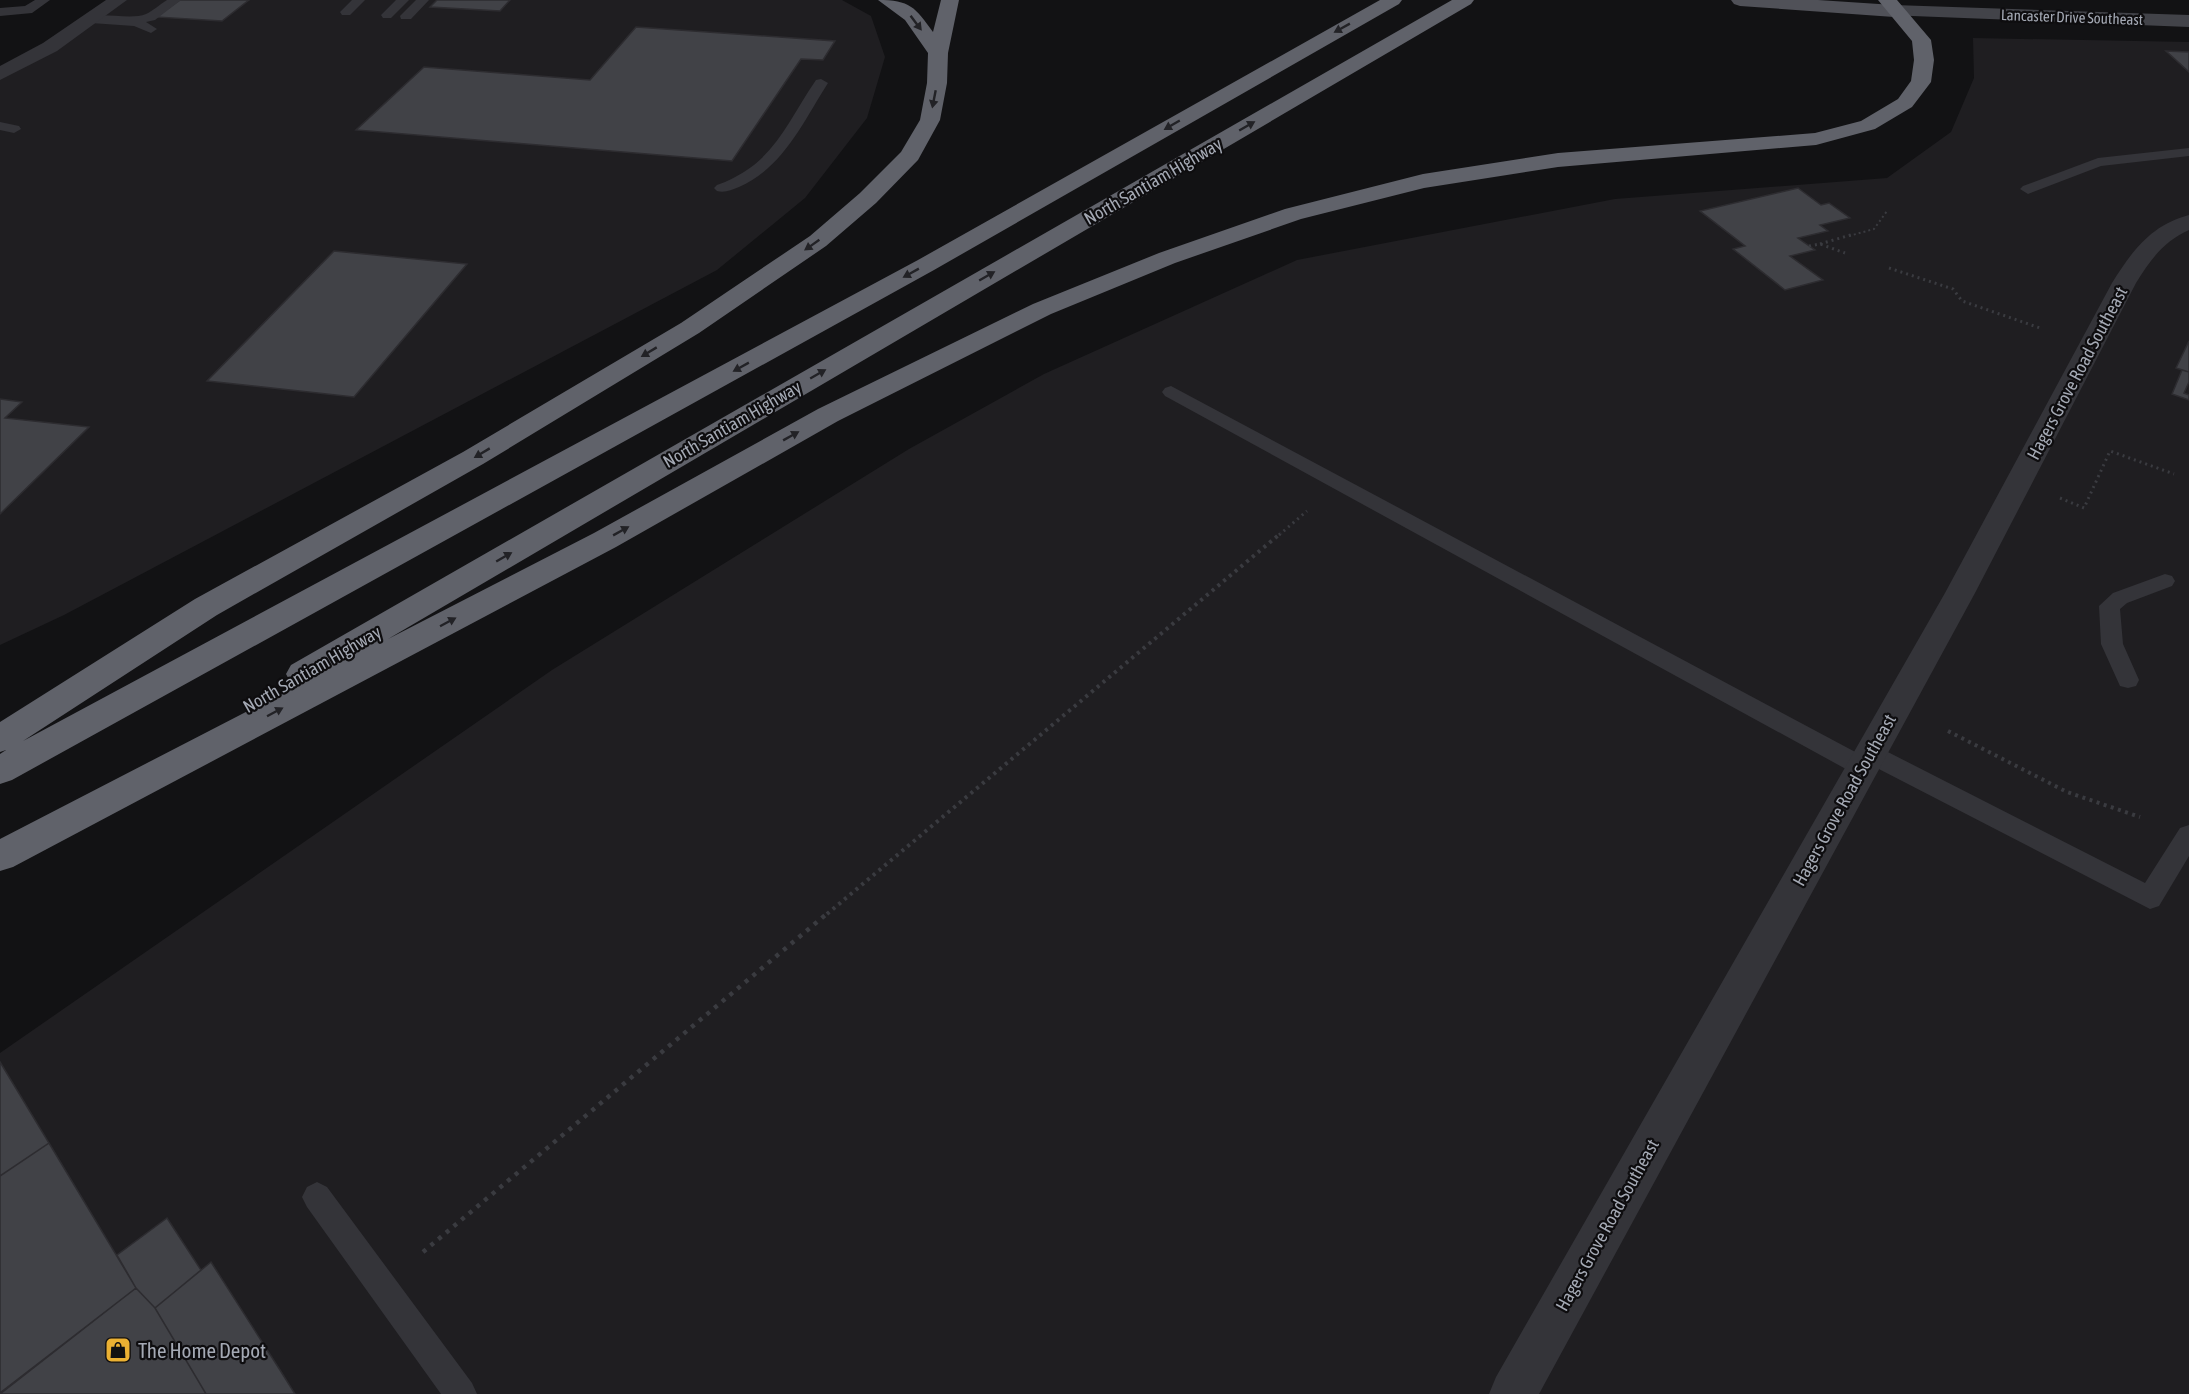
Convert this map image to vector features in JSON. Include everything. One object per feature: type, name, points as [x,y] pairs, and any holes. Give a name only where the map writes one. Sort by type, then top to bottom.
[{"type":"highway","points":[[887,0],[912,16],[938,53]]},
{"type":"highway","points":[[0,739],[206,607],[473,458],[680,334],[818,241],[868,198],[910,155],[930,120],[937,82],[938,53],[950,0]]},
{"type":"highway","points":[[0,770],[62,739],[916,271],[1393,0]]},
{"type":"highway","name":"North Santiam Highway","points":[[0,850],[1465,0]]},
{"type":"highway","points":[[0,856],[605,540],[828,415],[1042,309],[1167,258],[1293,214],[1423,181],[1558,160],[1816,139],[1868,125],[1905,103],[1922,82],[1924,60],[1921,40],[1890,6]]},
{"type":"main road","name":"Lancaster Drive Southeast","points":[[1740,0],[2189,21]]},
{"type":"street","points":[[0,74],[50,47],[118,0]]},
{"type":"street","name":"Hagers Grove Road Southeast","points":[[1513,1394],[1960,593],[2134,267],[2144,250],[2164,232],[2189,223]]},
{"type":"lane","points":[[0,12],[28,10],[44,0]]},
{"type":"lane","points":[[126,21],[150,17],[175,0]]},
{"type":"lane","points":[[346,12],[359,0]]},
{"type":"lane","points":[[387,15],[403,0]]},
{"type":"lane","points":[[406,16],[423,0]]},
{"type":"lane","points":[[0,3],[14,11]]},
{"type":"lane","points":[[91,19],[137,22],[151,29]]},
{"type":"lane","points":[[722,189],[752,175],[774,156],[821,83]]},
{"type":"lane","points":[[2028,189],[2098,162],[2189,152]]},
{"type":"lane","points":[[1171,392],[1866,760],[2150,898],[2189,835]]},
{"type":"lane","points":[[2128,680],[2114,652],[2108,629],[2110,606],[2120,598],[2165,581]]},
{"type":"lane","points":[[317,1197],[461,1394]]},
{"type":"path","points":[[1809,246],[1874,229],[1887,211]]},
{"type":"path","points":[[1820,244],[1845,252]]},
{"type":"path","points":[[1888,268],[1953,289],[1962,301],[2040,328]]},
{"type":"path","points":[[2059,498],[2084,508],[2110,451],[2174,474]]},
{"type":"path","points":[[423,1252],[1341,484]]},
{"type":"path","points":[[1948,731],[2067,792],[2140,817]]},
{"type":"shaded area","points":[[120,0],[842,0],[871,16],[885,57],[867,118],[805,198],[717,270],[64,615],[0,645],[0,74]]},
{"type":"shaded area","points":[[1973,38],[2189,42],[2189,1394],[0,1394],[0,1053],[552,670],[909,449],[1044,374],[1297,260],[1615,199],[1887,178],[1951,132],[1974,78]]},
{"type":"building","points":[[180,0],[249,0],[222,21],[156,17]]},
{"type":"building","points":[[437,0],[510,0],[500,11],[430,7]]},
{"type":"building","points":[[636,27],[835,41],[823,60],[801,59],[732,161],[356,130],[424,67],[590,80]]},
{"type":"building","points":[[2166,51],[2189,52],[2189,72]]},
{"type":"building","points":[[1798,188],[1821,205],[1829,203],[1850,218],[1820,225],[1828,231],[1798,238],[1815,250],[1790,256],[1823,280],[1785,290],[1733,249],[1745,246],[1700,211]]},
{"type":"building","points":[[334,251],[467,264],[354,397],[207,381]]},
{"type":"building","points":[[2189,341],[2189,372],[2176,368]]},
{"type":"building","points":[[2182,370],[2189,372],[2189,382],[2184,393],[2189,395],[2189,400],[2172,394]]},
{"type":"building","points":[[0,399],[22,402],[5,418],[89,427],[0,514]]},
{"type":"building","points":[[0,1062],[49,1143],[0,1176]]},
{"type":"building","points":[[49,1143],[136,1288],[0,1393],[0,1176]]},
{"type":"building","points":[[167,1218],[201,1270],[155,1308],[136,1288],[117,1255]]},
{"type":"building","points":[[211,1262],[295,1394],[206,1394],[155,1308]]},
{"type":"building","name":"The Home Depot","points":[[136,1288],[155,1308],[206,1394],[0,1394]]},
{"type":"place","name":"The Home Depot","points":[[118,1350]]}]
